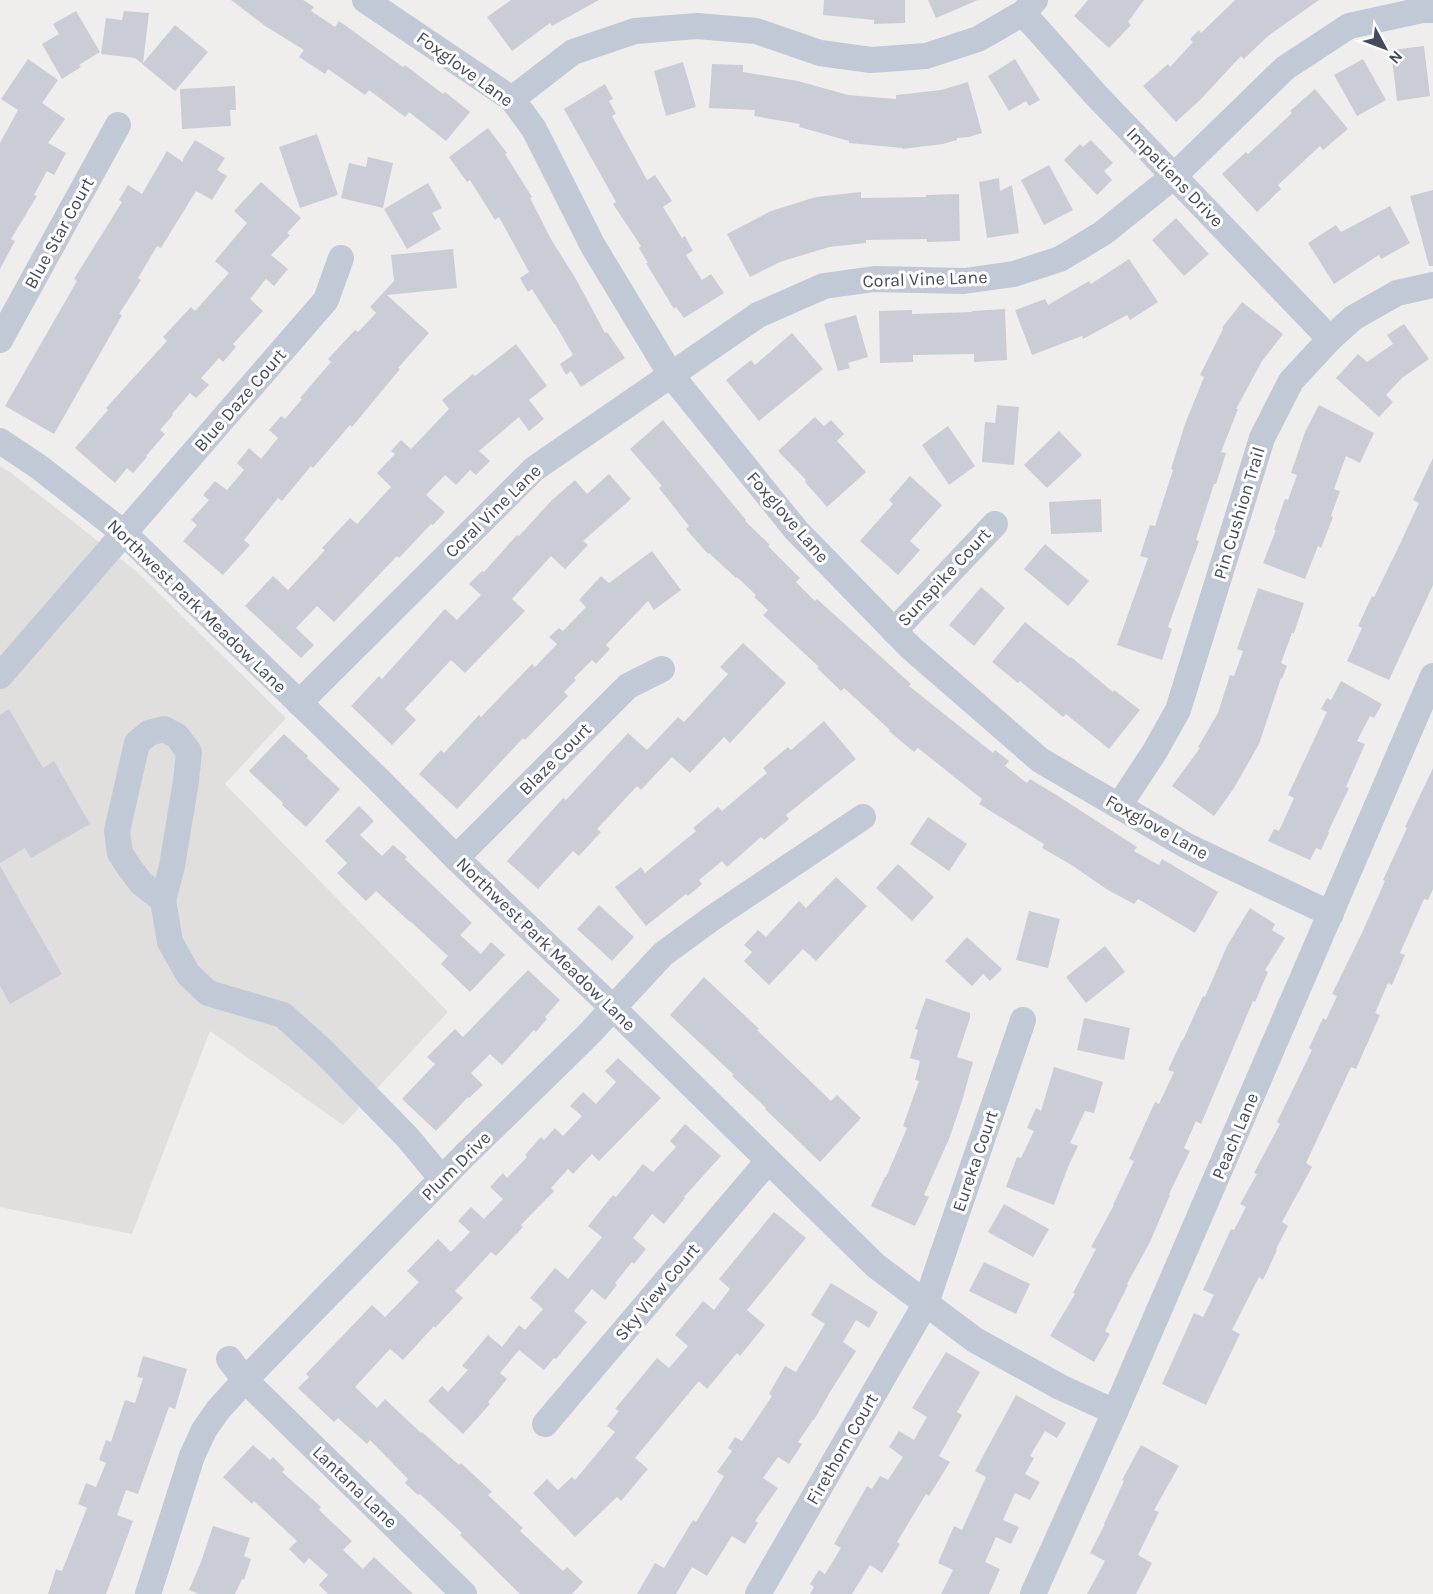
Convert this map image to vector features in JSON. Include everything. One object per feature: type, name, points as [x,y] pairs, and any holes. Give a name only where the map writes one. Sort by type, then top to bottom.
[{"type":"street","name":"Foxglove Lane","points":[[365,0],[512,99],[534,129],[593,246],[671,375],[796,530],[911,648],[1040,760],[1187,846],[1331,914]]},
{"type":"street","points":[[512,99],[573,52],[635,31],[697,26],[756,31],[820,53],[871,60],[926,56],[978,39],[1029,6]]},
{"type":"street","name":"Impatiens Drive","points":[[1029,6],[1095,94],[1330,339]]},
{"type":"street","name":"Coral Vine Lane","points":[[299,704],[534,469],[758,315],[824,286],[874,279],[964,281],[1014,274],[1060,259],[1103,233],[1174,176],[1285,68],[1349,26],[1433,9]]},
{"type":"street","name":"Blue Star Court","points":[[0,340],[118,125]]},
{"type":"street","name":"Blue Daze Court","points":[[0,676],[326,300],[341,258]]},
{"type":"street","name":"Pin Cushion Trail","points":[[1119,806],[1155,751],[1178,710],[1262,438],[1291,381],[1353,318],[1397,293],[1433,285]]},
{"type":"street","name":"Northwest Park Meadow Lane","points":[[0,441],[39,467],[125,534],[876,1266],[975,1340],[1060,1387],[1115,1412]]},
{"type":"street","name":"Sunspike Court","points":[[894,631],[995,524]]},
{"type":"street","name":"Blaze Court","points":[[456,858],[628,686],[662,669]]},
{"type":"street","name":"Peach Lane","points":[[1033,1594],[1115,1412],[1433,676]]},
{"type":"street","points":[[163,900],[141,883],[129,867],[120,853],[117,831],[137,743],[149,733],[164,729],[177,736],[189,752],[172,866],[163,900],[170,942],[188,974],[208,993],[283,1015],[408,1138],[442,1179]]},
{"type":"street","name":"Plum Drive","points":[[148,1594],[192,1456],[204,1430],[218,1410],[442,1179],[588,1035],[663,954],[711,919],[863,818]]},
{"type":"street","name":"Eureka Court","points":[[926,1303],[1023,1020]]},
{"type":"street","name":"Sky View Court","points":[[545,1424],[768,1161]]},
{"type":"street","name":"Firethorn Court","points":[[758,1594],[926,1303]]},
{"type":"street","name":"Lantana Lane","points":[[229,1359],[246,1380],[464,1594]]},
{"type":"shaded area","points":[[0,466],[136,571],[286,718],[225,784],[448,1012],[343,1125],[210,1031],[132,1234],[0,1207]]},
{"type":"building","points":[[231,0],[303,0],[314,7],[311,11],[335,27],[339,21],[403,67],[405,65],[443,94],[445,92],[470,112],[446,141],[409,112],[405,117],[369,90],[365,95],[328,69],[325,74],[299,57],[304,50],[265,26]]},
{"type":"building","points":[[511,0],[599,0],[552,26],[550,23],[512,51],[487,17]]},
{"type":"building","points":[[824,0],[905,0],[905,23],[874,24],[874,20],[823,15]]},
{"type":"building","points":[[928,0],[978,0],[936,18]]},
{"type":"building","points":[[1088,0],[1144,0],[1128,22],[1131,25],[1109,48],[1074,16]]},
{"type":"building","points":[[1235,0],[1319,0],[1268,36],[1244,59],[1241,56],[1176,122],[1143,86],[1168,64],[1170,67],[1193,42],[1190,39],[1199,30],[1201,33]]},
{"type":"building","points":[[76,11],[100,52],[62,79],[42,44],[59,34],[53,24]]},
{"type":"building","points":[[124,11],[149,13],[143,63],[175,25],[208,52],[175,91],[135,58],[101,54],[106,18],[122,20]]},
{"type":"building","points":[[1424,46],[1430,96],[1397,101],[1391,50]]},
{"type":"building","points":[[28,59],[58,80],[42,103],[65,119],[48,143],[66,153],[54,175],[47,171],[34,195],[37,196],[11,239],[15,241],[0,269],[0,143],[18,110],[1,99]]},
{"type":"building","points":[[1015,59],[1040,100],[1029,106],[1026,101],[1009,111],[988,76]]},
{"type":"building","points":[[1363,59],[1386,100],[1357,116],[1334,75]]},
{"type":"building","points":[[683,62],[696,107],[666,116],[654,71]]},
{"type":"building","points":[[712,64],[743,65],[743,72],[798,81],[848,95],[896,99],[896,95],[941,90],[968,82],[982,133],[957,138],[957,140],[943,144],[902,149],[849,143],[849,141],[799,127],[800,124],[754,116],[755,110],[709,108]]},
{"type":"building","points":[[605,84],[613,99],[609,101],[616,114],[612,116],[647,180],[655,175],[672,201],[663,207],[682,238],[685,236],[693,251],[686,255],[702,280],[711,274],[724,293],[684,318],[676,307],[674,309],[646,263],[648,263],[639,248],[641,246],[613,204],[616,202],[564,109]]},
{"type":"building","points":[[235,86],[236,110],[230,110],[231,126],[182,129],[180,89]]},
{"type":"building","points":[[1315,89],[1348,129],[1323,150],[1320,146],[1278,185],[1281,189],[1257,212],[1222,174],[1246,152],[1248,154]]},
{"type":"building","points":[[488,128],[507,153],[505,154],[532,197],[530,198],[552,241],[576,279],[605,333],[607,332],[625,358],[581,387],[571,371],[566,375],[560,364],[573,355],[532,289],[528,292],[520,278],[529,272],[499,217],[495,220],[470,180],[467,182],[449,157]]},
{"type":"building","points":[[317,134],[338,195],[300,208],[279,147]]},
{"type":"building","points":[[195,140],[225,158],[217,170],[227,176],[212,200],[196,191],[161,248],[157,246],[138,278],[141,280],[119,314],[122,315],[54,434],[5,406],[77,281],[74,279],[122,202],[119,200],[128,185],[142,194],[167,151],[183,162]]},
{"type":"building","points":[[1091,140],[1113,163],[1104,171],[1112,180],[1097,195],[1064,160],[1080,144],[1083,147]]},
{"type":"building","points":[[368,157],[393,163],[383,208],[341,198],[349,163],[366,167]]},
{"type":"building","points":[[1049,165],[1073,210],[1044,225],[1021,180]]},
{"type":"building","points":[[999,178],[1000,191],[1012,185],[1019,233],[987,238],[979,182]]},
{"type":"building","points":[[261,182],[301,218],[287,233],[290,235],[271,255],[288,269],[274,286],[266,279],[250,299],[263,311],[233,344],[236,347],[223,362],[219,358],[201,378],[209,385],[196,398],[190,393],[160,430],[165,434],[147,457],[133,473],[127,468],[115,483],[75,448],[108,410],[106,408],[167,341],[163,337],[191,307],[195,311],[229,273],[215,261],[247,223],[234,211]]},
{"type":"building","points":[[428,183],[442,208],[432,213],[441,229],[407,249],[384,209]]},
{"type":"building","points":[[1433,190],[1433,266],[1429,266],[1410,196]]},
{"type":"building","points":[[861,192],[861,198],[959,194],[960,241],[866,240],[866,243],[829,247],[780,262],[750,277],[727,234],[771,211],[816,197]]},
{"type":"building","points":[[1390,206],[1410,243],[1381,259],[1379,255],[1334,284],[1308,243],[1336,225],[1341,232]]},
{"type":"building","points":[[1176,218],[1209,254],[1184,276],[1152,240]]},
{"type":"building","points":[[453,249],[457,288],[387,295],[429,333],[398,368],[400,369],[352,427],[350,425],[313,468],[311,466],[282,501],[278,498],[244,540],[250,545],[223,575],[183,541],[197,525],[191,520],[209,500],[203,495],[215,481],[227,490],[244,470],[237,463],[249,448],[261,459],[278,438],[269,430],[281,416],[285,419],[331,362],[328,359],[355,330],[358,332],[376,313],[370,307],[394,281],[391,255]]},
{"type":"building","points":[[1129,259],[1158,302],[1130,320],[1127,315],[1083,339],[1082,336],[1032,355],[1015,310],[1045,299],[1048,305],[1089,281],[1091,284]]},
{"type":"building","points":[[1242,302],[1283,334],[1262,361],[1236,409],[1238,409],[1221,452],[1226,453],[1196,540],[1199,541],[1168,627],[1172,629],[1162,660],[1117,645],[1148,558],[1140,556],[1150,525],[1155,526],[1185,424],[1204,377],[1200,375],[1222,328]]},
{"type":"building","points":[[1005,309],[1007,360],[974,362],[974,354],[913,355],[913,362],[880,363],[879,311],[912,310],[912,314]]},
{"type":"building","points":[[856,315],[868,357],[848,363],[850,368],[838,371],[824,324]]},
{"type":"building","points":[[1404,324],[1429,359],[1402,378],[1386,395],[1393,402],[1379,417],[1336,378],[1358,354],[1367,362],[1393,344],[1387,335]]},
{"type":"building","points":[[792,333],[823,369],[759,421],[726,380],[751,360],[755,365]]},
{"type":"building","points":[[516,344],[547,386],[529,400],[544,419],[529,431],[519,417],[479,451],[490,461],[476,475],[470,470],[456,485],[445,475],[426,495],[445,512],[399,558],[397,556],[334,622],[317,606],[296,628],[314,645],[301,658],[245,606],[273,576],[288,590],[325,550],[322,548],[350,518],[357,524],[391,487],[377,473],[395,454],[391,451],[401,440],[411,449],[449,409],[442,400],[473,374],[475,376]]},
{"type":"building","points":[[997,405],[1019,407],[1014,465],[982,462],[985,422],[995,423]]},
{"type":"building","points":[[1319,405],[1374,433],[1360,463],[1346,456],[1334,489],[1340,491],[1331,516],[1333,517],[1321,548],[1318,546],[1305,579],[1263,563],[1285,499],[1288,500],[1297,475],[1291,473],[1305,432]]},
{"type":"building","points":[[815,417],[824,426],[831,420],[844,434],[837,441],[866,472],[827,507],[805,482],[806,480],[778,451]]},
{"type":"building","points":[[663,420],[745,521],[800,578],[796,582],[911,684],[909,686],[993,753],[995,750],[1009,761],[1005,766],[1027,783],[1030,779],[1058,796],[1137,847],[1134,851],[1159,865],[1162,859],[1218,892],[1195,933],[1138,899],[1134,904],[1108,890],[1042,848],[1044,844],[979,804],[982,799],[918,748],[914,752],[844,688],[841,691],[817,668],[819,667],[763,615],[768,610],[754,597],[756,595],[708,554],[686,529],[689,526],[659,488],[662,486],[630,449]]},
{"type":"building","points":[[948,426],[975,466],[949,485],[922,445]]},
{"type":"building","points":[[1059,431],[1082,455],[1047,488],[1024,465]]},
{"type":"building","points":[[1433,458],[1433,585],[1389,680],[1347,661],[1362,628],[1358,626],[1419,503],[1413,500]]},
{"type":"building","points":[[609,474],[631,499],[583,541],[588,545],[565,569],[551,556],[512,599],[525,611],[465,673],[451,660],[405,709],[416,720],[392,745],[351,706],[379,676],[382,679],[445,609],[457,620],[481,595],[469,584],[482,571],[484,572],[552,500],[575,480],[587,494]]},
{"type":"building","points":[[910,476],[942,505],[910,541],[920,550],[898,575],[860,541],[893,504],[889,500]]},
{"type":"building","points":[[1101,499],[1102,532],[1051,534],[1049,502]]},
{"type":"building","points":[[1045,544],[1089,581],[1068,606],[1024,569]]},
{"type":"building","points":[[652,551],[681,590],[654,610],[648,601],[606,645],[610,649],[596,664],[592,660],[574,678],[576,680],[564,692],[568,696],[525,740],[523,738],[457,809],[419,774],[441,750],[444,753],[479,715],[481,717],[532,664],[535,667],[557,644],[549,637],[559,628],[563,631],[586,607],[579,600],[601,576],[609,583]]},
{"type":"building","points":[[981,587],[1005,608],[974,646],[949,625]]},
{"type":"building","points":[[1258,588],[1304,603],[1281,663],[1287,666],[1259,744],[1234,788],[1214,816],[1172,786],[1200,748],[1198,747],[1218,713],[1230,675],[1234,676],[1243,651],[1237,649]]},
{"type":"building","points":[[1025,622],[1113,692],[1114,690],[1140,710],[1109,749],[1066,714],[1063,717],[1020,681],[1018,683],[992,662]]},
{"type":"building","points":[[743,643],[786,683],[730,743],[724,737],[690,773],[672,757],[641,790],[637,786],[597,829],[601,832],[579,856],[573,851],[538,889],[507,861],[563,798],[566,800],[628,733],[647,750],[678,717],[684,722],[728,674],[720,667]]},
{"type":"building","points":[[1341,681],[1382,704],[1374,718],[1370,716],[1357,741],[1365,744],[1346,787],[1349,788],[1321,850],[1316,848],[1310,860],[1268,841],[1274,829],[1279,831],[1294,798],[1288,795],[1327,712],[1321,709],[1327,698],[1331,700]]},
{"type":"building","points":[[9,709],[43,768],[54,761],[90,824],[31,858],[25,848],[0,863],[0,715]]},
{"type":"building","points":[[824,721],[856,759],[786,815],[789,819],[764,840],[761,837],[727,867],[722,861],[699,880],[702,884],[688,896],[686,894],[646,926],[615,887],[641,867],[645,873],[696,831],[693,828],[718,807],[722,811],[767,773],[763,768],[788,747],[791,750]]},
{"type":"building","points":[[284,734],[340,789],[306,827],[249,771]]},
{"type":"building","points":[[1433,768],[1433,889],[1428,900],[1424,899],[1400,953],[1405,955],[1392,985],[1388,983],[1375,1013],[1380,1015],[1356,1069],[1351,1067],[1306,1163],[1312,1167],[1282,1222],[1288,1226],[1263,1280],[1259,1277],[1232,1330],[1240,1334],[1206,1405],[1162,1384],[1194,1313],[1203,1317],[1214,1295],[1203,1290],[1231,1229],[1234,1230],[1246,1207],[1240,1204],[1280,1124],[1277,1122],[1312,1050],[1309,1048],[1323,1018],[1326,1020],[1337,996],[1332,994],[1361,935],[1407,828],[1405,827]]},
{"type":"building","points":[[359,806],[374,821],[360,835],[382,856],[393,845],[407,857],[405,859],[472,923],[460,935],[481,954],[491,942],[505,955],[470,992],[441,964],[448,956],[410,921],[376,891],[366,901],[337,873],[347,863],[325,841]]},
{"type":"building","points":[[928,817],[967,844],[949,871],[910,844]]},
{"type":"building","points":[[898,864],[934,897],[912,921],[876,888]]},
{"type":"building","points":[[0,866],[62,974],[10,1004],[0,986]]},
{"type":"building","points":[[836,877],[867,906],[816,961],[803,949],[769,985],[744,961],[752,952],[744,945],[758,930],[766,937],[799,901],[806,908]]},
{"type":"building","points":[[599,905],[634,937],[612,961],[577,929]]},
{"type":"building","points":[[1250,908],[1275,924],[1272,930],[1285,938],[1265,970],[1268,972],[1255,1002],[1253,1001],[1201,1124],[1196,1121],[1184,1148],[1190,1151],[1169,1194],[1150,1242],[1105,1331],[1110,1334],[1094,1362],[1050,1336],[1075,1294],[1073,1293],[1096,1249],[1091,1247],[1134,1161],[1129,1159],[1155,1102],[1159,1104],[1174,1072],[1168,1070],[1182,1040],[1203,996],[1205,997],[1227,946]]},
{"type":"building","points":[[1029,911],[1060,919],[1048,968],[1016,960]]},
{"type":"building","points":[[967,937],[1002,969],[990,981],[983,974],[972,986],[945,961]]},
{"type":"building","points":[[1105,946],[1125,972],[1086,1003],[1066,977]]},
{"type":"building","points":[[528,970],[560,1000],[536,1032],[534,1030],[502,1065],[490,1054],[471,1073],[483,1085],[468,1097],[436,1131],[402,1099],[435,1064],[427,1057],[455,1029],[463,1037]]},
{"type":"building","points":[[704,977],[831,1101],[837,1095],[861,1118],[820,1162],[732,1076],[734,1075],[670,1015]]},
{"type":"building","points":[[926,998],[970,1013],[957,1057],[973,1062],[949,1139],[924,1195],[929,1197],[915,1226],[871,1206],[907,1128],[903,1126],[919,1081],[915,1080],[920,1061],[910,1058],[918,1030],[915,1029]]},
{"type":"building","points":[[1084,1018],[1130,1028],[1124,1060],[1077,1050]]},
{"type":"building","points":[[618,1058],[661,1098],[599,1161],[592,1154],[573,1174],[568,1169],[551,1188],[554,1191],[521,1225],[523,1227],[496,1256],[491,1252],[455,1291],[463,1298],[403,1360],[390,1349],[355,1387],[377,1408],[385,1399],[459,1465],[461,1463],[492,1492],[488,1495],[523,1528],[520,1531],[563,1571],[567,1567],[583,1582],[572,1594],[520,1594],[460,1535],[462,1533],[405,1483],[408,1479],[370,1440],[367,1444],[338,1418],[334,1422],[298,1388],[309,1377],[306,1374],[372,1305],[385,1317],[419,1282],[407,1271],[438,1239],[451,1252],[470,1232],[458,1221],[471,1207],[484,1219],[503,1199],[490,1187],[503,1173],[507,1178],[527,1157],[525,1155],[541,1137],[544,1140],[555,1128],[563,1136],[582,1116],[570,1106],[583,1092],[596,1104],[616,1082],[605,1071]]},
{"type":"building","points":[[1054,1067],[1103,1082],[1094,1113],[1085,1111],[1070,1143],[1078,1146],[1054,1205],[1006,1187],[1017,1157],[1021,1158],[1034,1131],[1027,1128],[1036,1108],[1041,1111]]},
{"type":"building","points":[[685,1124],[721,1156],[684,1197],[664,1224],[652,1214],[633,1238],[646,1249],[615,1283],[617,1285],[605,1300],[592,1289],[574,1311],[587,1322],[556,1359],[554,1358],[544,1370],[519,1350],[500,1373],[507,1379],[488,1402],[490,1404],[463,1434],[428,1401],[442,1386],[448,1392],[468,1370],[462,1366],[488,1335],[502,1347],[519,1325],[525,1330],[543,1309],[530,1298],[555,1268],[568,1279],[602,1237],[588,1226],[613,1195],[616,1197],[643,1164],[653,1172],[676,1147],[670,1141]]},
{"type":"building","points":[[1004,1204],[1049,1229],[1033,1257],[988,1232]]},
{"type":"building","points":[[774,1212],[806,1238],[747,1310],[765,1325],[740,1356],[737,1353],[707,1389],[699,1381],[635,1458],[648,1469],[621,1501],[617,1497],[575,1537],[533,1493],[547,1479],[558,1490],[572,1477],[575,1480],[615,1432],[607,1426],[619,1411],[615,1409],[657,1358],[669,1368],[688,1346],[675,1335],[703,1301],[714,1310],[730,1289],[719,1279]]},
{"type":"building","points":[[984,1262],[1030,1284],[1016,1314],[969,1291]]},
{"type":"building","points":[[831,1283],[878,1312],[869,1328],[856,1320],[843,1342],[856,1351],[798,1442],[802,1444],[789,1464],[778,1457],[763,1478],[778,1488],[755,1521],[758,1523],[745,1544],[732,1536],[707,1576],[692,1567],[676,1594],[637,1594],[655,1563],[664,1568],[693,1520],[696,1522],[724,1476],[717,1472],[732,1451],[728,1448],[735,1437],[742,1441],[772,1396],[769,1394],[785,1366],[796,1372],[825,1324],[811,1315]]},
{"type":"building","points":[[946,1352],[980,1372],[957,1412],[962,1415],[939,1456],[950,1462],[929,1496],[926,1494],[897,1542],[900,1544],[882,1573],[870,1565],[852,1594],[810,1594],[814,1587],[810,1584],[819,1570],[825,1574],[841,1548],[834,1544],[867,1486],[872,1489],[880,1476],[888,1480],[903,1457],[889,1447],[899,1431],[914,1440],[927,1417],[912,1408]]},
{"type":"building","points":[[143,1356],[187,1369],[175,1409],[169,1407],[138,1494],[126,1490],[117,1515],[133,1521],[106,1594],[48,1594],[56,1569],[62,1571],[87,1508],[78,1504],[86,1483],[96,1487],[106,1463],[99,1460],[106,1440],[111,1442],[125,1400],[135,1403],[143,1378],[137,1377]]},
{"type":"building","points":[[1016,1395],[1066,1423],[1057,1438],[1045,1431],[1030,1456],[1034,1458],[1025,1474],[1040,1482],[1030,1500],[1015,1493],[1003,1520],[1019,1527],[1011,1544],[996,1537],[985,1562],[1000,1569],[989,1594],[941,1594],[953,1570],[938,1563],[954,1526],[962,1530],[986,1477],[975,1471]]},
{"type":"building","points":[[253,1445],[270,1460],[273,1457],[285,1469],[282,1472],[321,1507],[319,1510],[352,1541],[343,1550],[363,1569],[374,1557],[413,1594],[328,1594],[319,1585],[328,1575],[309,1558],[304,1564],[289,1549],[297,1541],[254,1501],[252,1504],[223,1477]]},
{"type":"building","points":[[1141,1445],[1179,1466],[1154,1510],[1159,1512],[1138,1555],[1152,1563],[1136,1594],[1087,1594],[1105,1561],[1090,1553],[1124,1481],[1122,1480]]},
{"type":"building","points":[[213,1526],[250,1538],[244,1556],[251,1559],[244,1580],[242,1579],[235,1594],[199,1594],[189,1590]]}]
